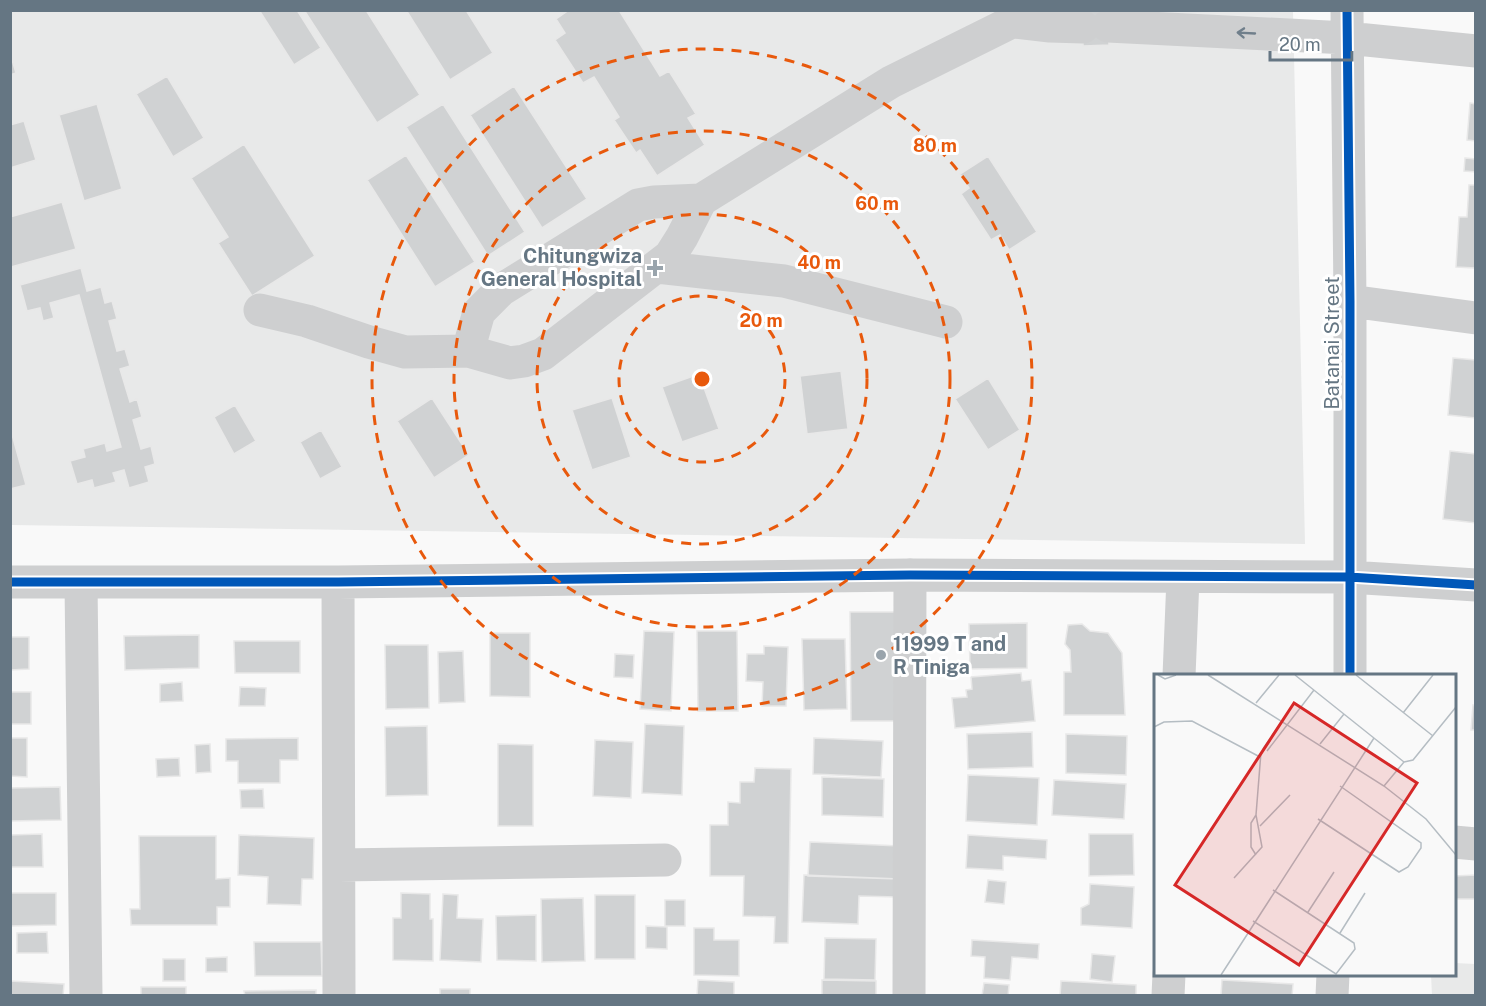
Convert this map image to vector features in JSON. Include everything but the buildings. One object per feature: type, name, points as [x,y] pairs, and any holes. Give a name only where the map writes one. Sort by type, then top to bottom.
[{"type":"street","points":[[468,351],[479,312],[501,290],[638,205],[654,201],[701,200],[891,82],[1037,17],[1096,26],[1347,24],[1476,51]]},
{"type":"street","name":"Batanai Street","points":[[1347,24],[1350,674]]},
{"type":"street","points":[[260,310],[307,321],[405,352],[468,351],[510,363],[524,361],[543,354],[670,256],[701,200]]},
{"type":"street","points":[[657,267],[784,281],[946,322]]},
{"type":"street","points":[[1350,301],[1476,318]]},
{"type":"street","points":[[10,582],[338,582],[910,575],[1349,578],[1476,585]]},
{"type":"street","points":[[909,996],[910,575]]},
{"type":"street","points":[[1179,674],[1183,578]]},
{"type":"street","points":[[338,582],[339,996]]},
{"type":"street","points":[[81,583],[86,996]]},
{"type":"street","points":[[1456,842],[1476,844]]},
{"type":"street","points":[[339,865],[665,860]]},
{"type":"street","points":[[1168,996],[1169,976]]},
{"type":"street","points":[[1332,996],[1333,976]]},
{"type":"shaded area","name":"Chitungwiza General Hospital","points":[[11,11],[1293,11],[1305,544],[11,525]]},
{"type":"shaded area","points":[[1456,963],[1475,964],[1475,995],[1432,995],[1431,976],[1456,976]]},
{"type":"cycle path","points":[[1347,10],[1350,674]]},
{"type":"cycle path","points":[[10,582],[338,582],[910,575],[1349,577],[1476,585]]},
{"type":"place","name":"Chitungwiza General Hospital","points":[[655,268]]},
{"type":"place","name":"11999 T and R Tiniga","points":[[881,655]]}]
